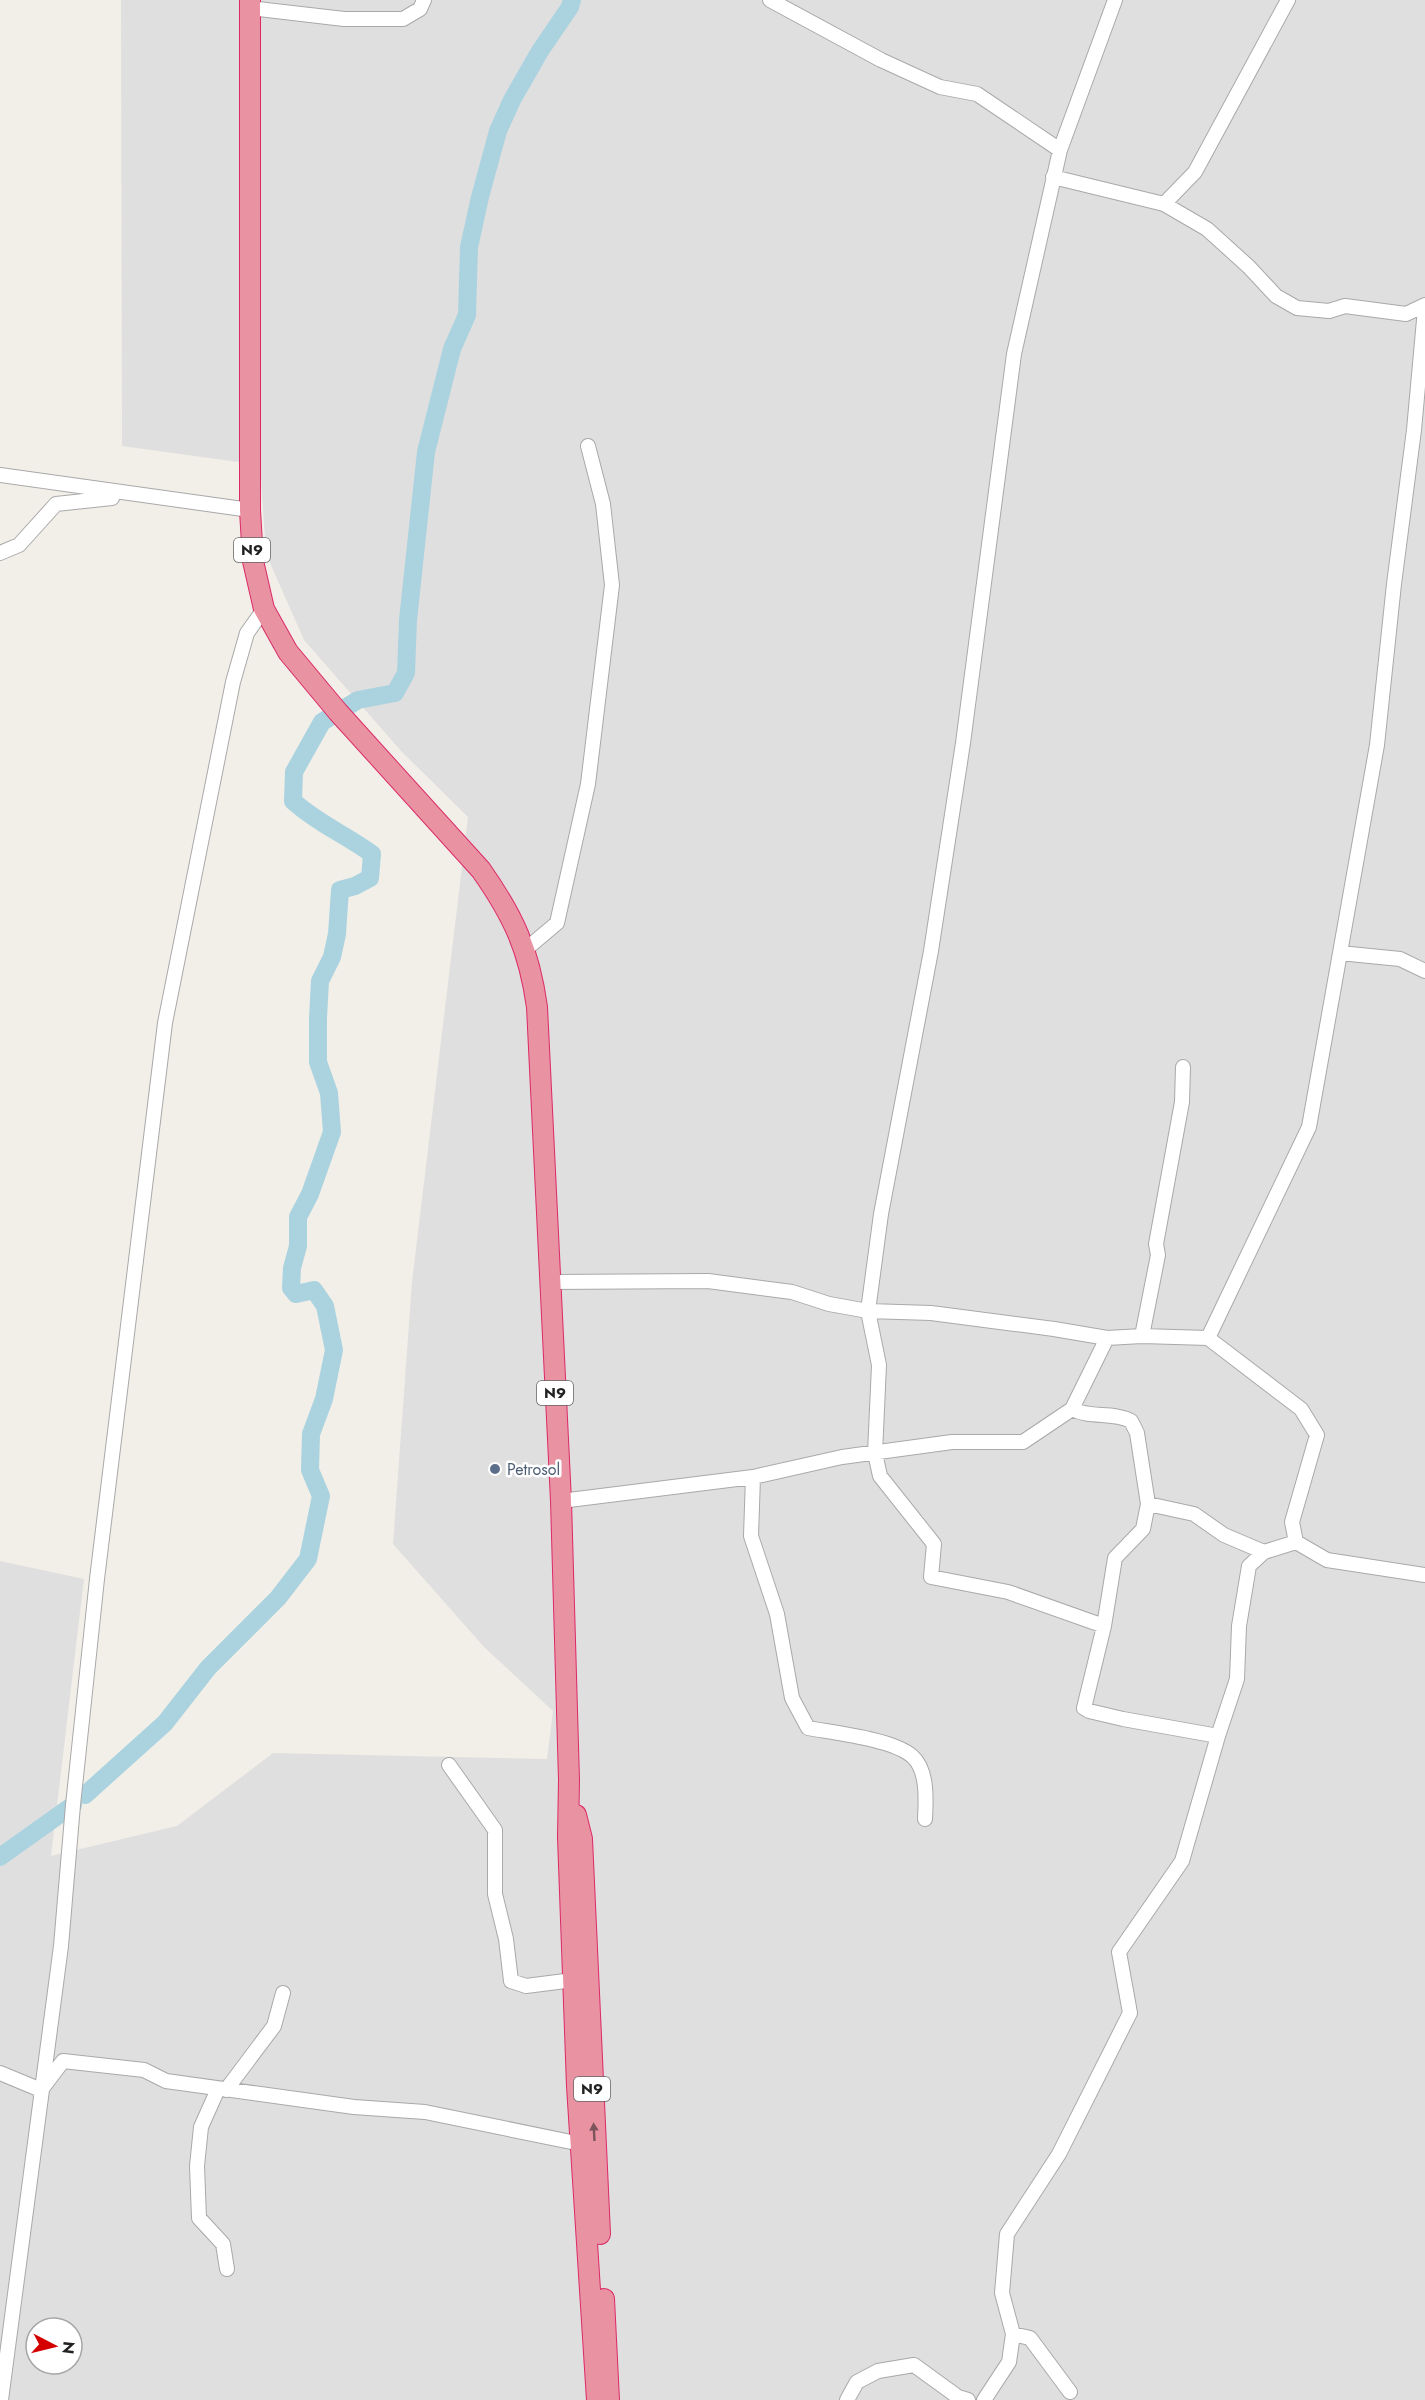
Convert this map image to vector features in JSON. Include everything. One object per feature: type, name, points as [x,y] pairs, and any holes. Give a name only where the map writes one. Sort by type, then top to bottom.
[{"type":"highway","name":"N9","points":[[250,4],[250,510],[253,561],[264,609],[288,652],[314,684],[482,870],[505,904],[525,950],[530,965],[537,1007],[561,1501],[573,1980],[597,2400]]},
{"type":"highway","name":"N9","points":[[569,1780],[582,1839],[591,2065],[609,2400]]},
{"type":"street","points":[[250,4],[344,19],[402,19],[420,9],[424,0]]},
{"type":"street","points":[[770,0],[891,65],[940,87],[977,94],[1060,150]]},
{"type":"street","points":[[1104,1626],[1008,1592],[931,1577],[934,1544],[880,1476],[875,1454],[879,1365],[868,1311],[881,1214],[927,973],[963,743],[1014,354],[1060,150],[1115,0]]},
{"type":"street","points":[[1164,204],[1195,172],[1287,0]]},
{"type":"street","points":[[1053,177],[1164,204],[1207,229],[1249,267],[1276,296],[1297,308],[1329,311],[1345,306],[1406,314],[1425,307],[1414,430],[1394,584],[1377,746],[1309,1127],[1208,1338]]},
{"type":"street","points":[[525,950],[557,923],[591,761],[612,585],[603,504],[588,446]]},
{"type":"street","points":[[0,475],[250,510]]},
{"type":"street","points":[[0,553],[19,545],[56,504],[141,496]]},
{"type":"street","points":[[1,2400],[61,1946],[73,1805],[97,1579],[165,1023],[233,682],[247,633],[264,609]]},
{"type":"street","points":[[1340,953],[1400,959],[1425,971]]},
{"type":"street","points":[[1142,1336],[1158,1255],[1156,1244],[1182,1102],[1182,1067]]},
{"type":"street","points":[[549,1282],[708,1281],[792,1292],[829,1304],[868,1311],[931,1313],[1107,1338],[1142,1336],[1208,1338],[1301,1409],[1317,1435],[1292,1522],[1296,1542]]},
{"type":"street","points":[[561,1501],[753,1478],[842,1457],[952,1442],[1023,1442],[1072,1409],[1107,1338]]},
{"type":"street","points":[[1072,1409],[1082,1414],[1113,1415],[1131,1421],[1137,1433],[1148,1504],[1143,1529],[1115,1558],[1104,1626],[1084,1708],[1123,1719],[1218,1736]]},
{"type":"street","points":[[753,1478],[751,1536],[777,1614],[792,1698],[808,1728],[895,1745],[914,1757],[922,1773],[926,1799],[925,1819]]},
{"type":"street","points":[[1148,1504],[1194,1514],[1224,1535],[1264,1552]]},
{"type":"street","points":[[984,2400],[1008,2362],[1013,2334],[1002,2293],[1007,2234],[1059,2154],[1130,2013],[1119,1952],[1182,1861],[1237,1678],[1239,1626],[1249,1566],[1264,1552],[1296,1542],[1327,1560],[1425,1575]]},
{"type":"street","points":[[449,1765],[495,1830],[495,1894],[506,1939],[511,1981],[526,1986],[573,1980]]},
{"type":"street","points":[[227,2269],[223,2244],[199,2218],[197,2166],[201,2127],[222,2089],[274,2026],[283,1994]]},
{"type":"street","points":[[41,2090],[63,2061],[144,2070],[166,2081],[222,2089],[354,2107],[425,2112],[581,2144]]},
{"type":"street","points":[[0,2073],[41,2090]]},
{"type":"street","points":[[1013,2334],[1030,2338],[1070,2392]]},
{"type":"street","points":[[847,2400],[857,2382],[878,2371],[914,2365],[958,2397],[968,2400]]},
{"type":"shaded area","points":[[121,0],[1425,0],[1425,2400],[0,2400],[0,1561],[84,1579],[51,1856],[177,1826],[273,1753],[547,1759],[553,1711],[484,1647],[393,1544],[412,1282],[468,817],[401,751],[304,640],[266,554],[260,465],[122,446]]},
{"type":"waterway","points":[[85,1795],[165,1723],[208,1668],[278,1598],[308,1559],[321,1496],[310,1470],[311,1434],[324,1399],[334,1350],[325,1306],[314,1290],[296,1294],[291,1288],[292,1268],[298,1246],[298,1217],[310,1194],[332,1132],[329,1093],[318,1062],[320,981],[332,957],[337,934],[340,890],[355,886],[370,878],[372,854],[312,816],[293,801],[294,772],[322,722],[358,700],[395,693],[406,673],[408,620],[426,452],[452,349],[467,315],[469,247],[480,197],[498,131],[512,100],[540,51],[570,7],[572,0]]},
{"type":"waterway","points":[[0,1857],[73,1805]]},
{"type":"place","name":"Petrosol","points":[[495,1469]]}]
